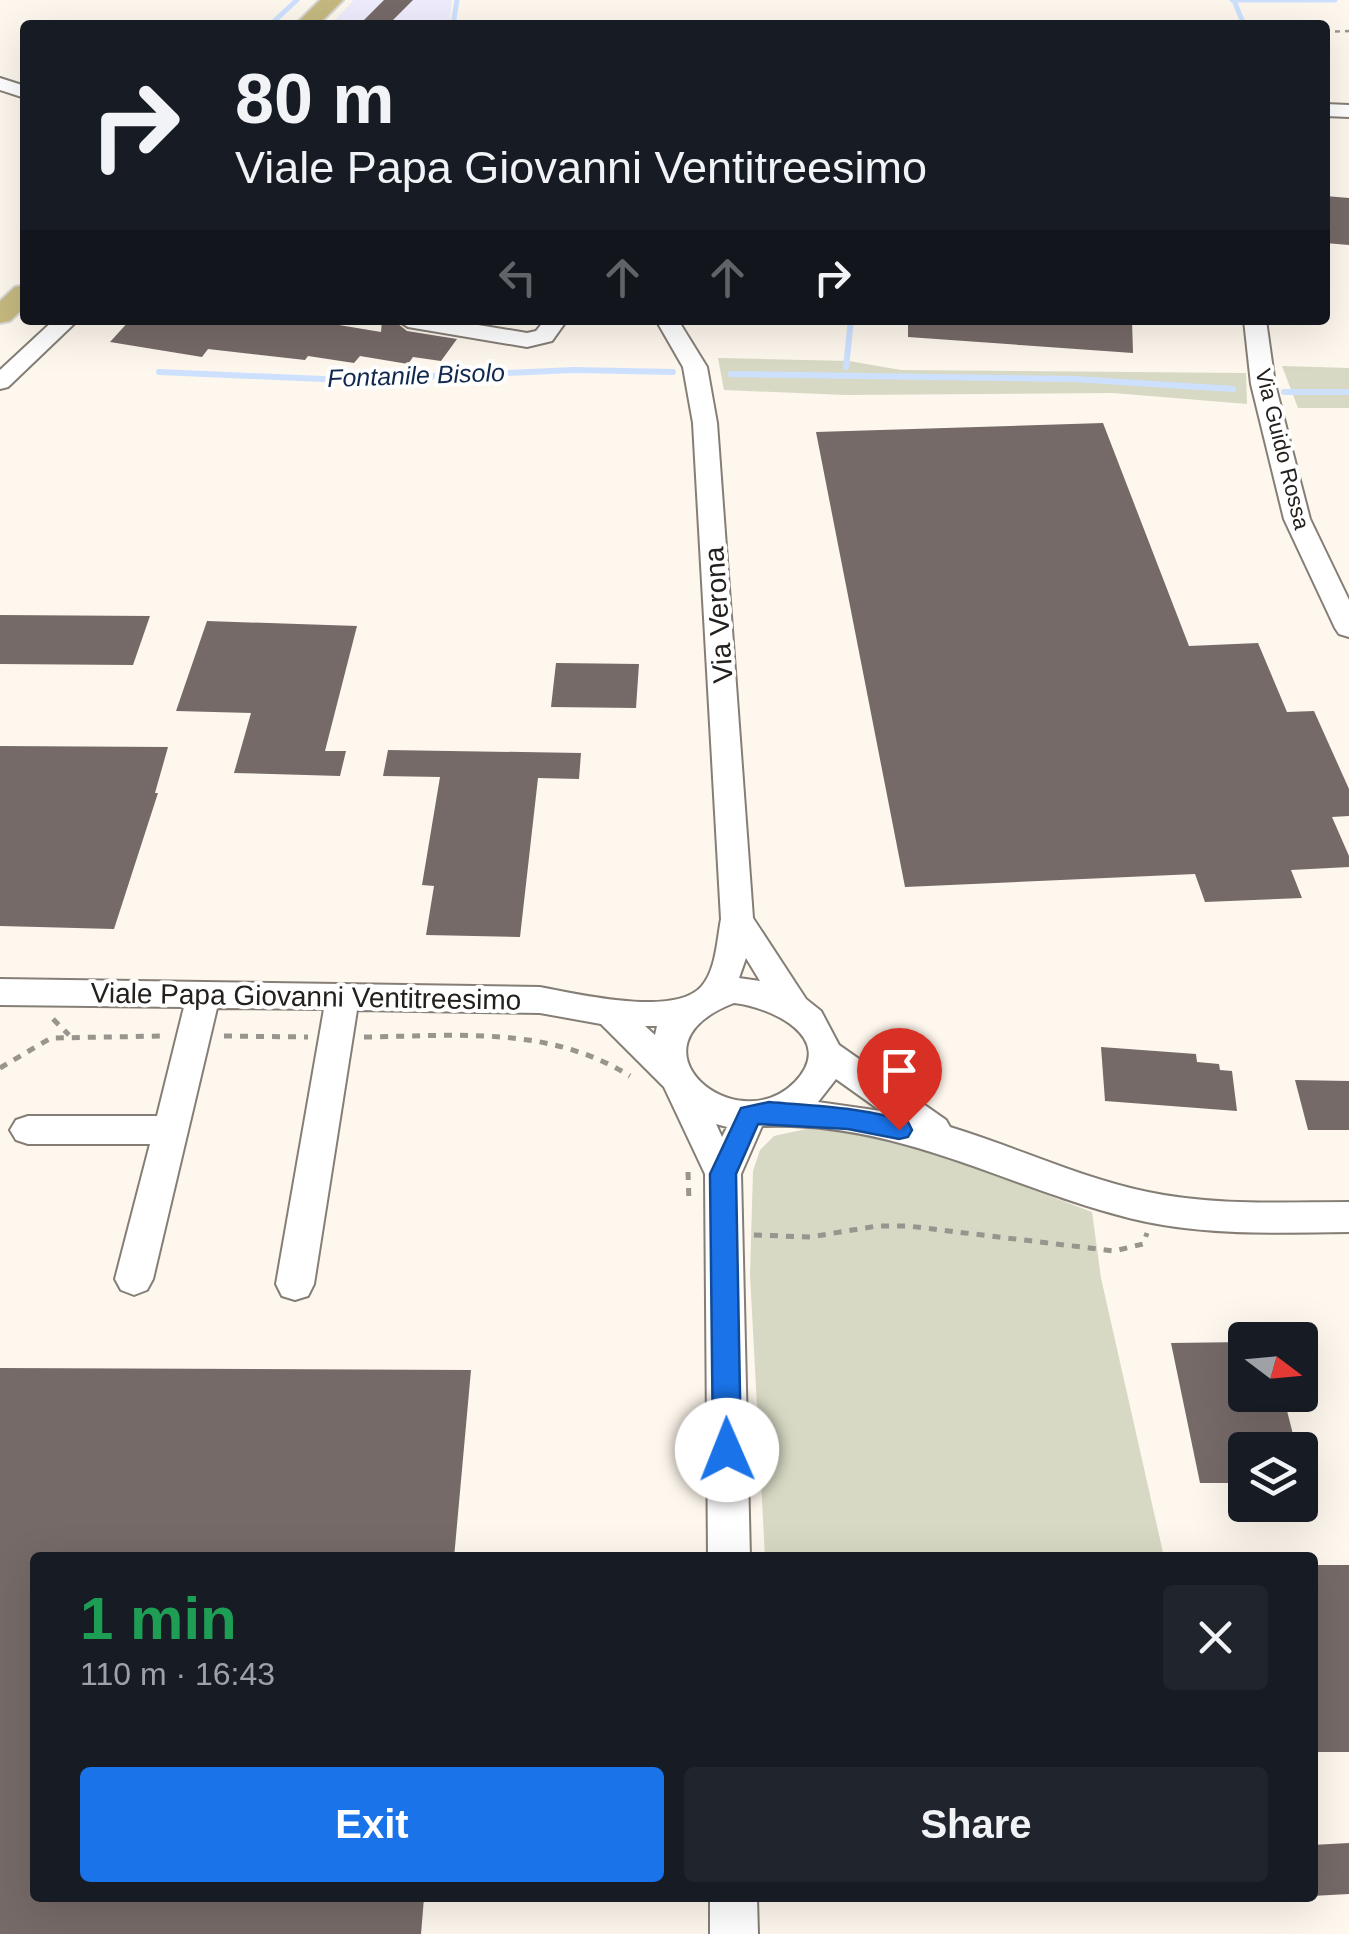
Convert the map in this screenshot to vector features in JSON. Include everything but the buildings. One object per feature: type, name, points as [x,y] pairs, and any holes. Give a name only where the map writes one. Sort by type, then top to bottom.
[{"type":"main road","points":[[311,20],[332,0]]},
{"type":"main road","points":[[0,316],[20,298]]},
{"type":"street","points":[[0,382],[62,325]]},
{"type":"street","points":[[438,325],[527,340],[544,336],[552,325]]},
{"type":"street","name":"Via Verona","points":[[670,325],[695,366],[705,412],[737,919],[727,970],[713,994]]},
{"type":"street","name":"Via Guido Rossa","points":[[1256,325],[1263,384],[1296,519],[1349,628]]},
{"type":"street","name":"Via Verona","points":[[737,919],[791,1002]]},
{"type":"street","points":[[705,1170],[759,1114],[792,1103],[810,1090],[821,1072],[824,1052],[820,1033],[791,1002],[753,990],[713,994],[682,1013],[667,1042],[676,1080],[724,1234],[728,1552]]},
{"type":"street","name":"Viale Papa Giovanni Ventitreesimo","points":[[0,992],[540,1000],[611,1013],[682,1013]]},
{"type":"street","points":[[134,1279],[204,994]]},
{"type":"street","points":[[295,1284],[343,997]]},
{"type":"street","points":[[611,1013],[700,1102],[723,1112],[848,1119],[950,1141],[1049,1180],[1154,1209],[1221,1216],[1349,1217]]},
{"type":"street","points":[[824,1052],[950,1141]]},
{"type":"street","points":[[28,1130],[170,1130]]},
{"type":"street","points":[[734,1902],[734,1934]]},
{"type":"path","points":[[0,1068],[51,1038],[336,1037],[543,1041],[589,1052],[634,1078]]},
{"type":"path","points":[[705,1170],[691,1233],[810,1237],[877,1226],[908,1226],[1114,1251],[1143,1244],[1154,1209]]},
{"type":"shaded area","points":[[354,0],[452,0],[450,20],[335,20]]},
{"type":"green space","points":[[718,358],[849,361],[901,370],[1246,373],[1247,404],[1113,393],[846,395],[724,390]]},
{"type":"green space","points":[[1282,366],[1349,368],[1349,408],[1298,408]]},
{"type":"green space","points":[[806,1129],[915,1143],[1092,1212],[1101,1278],[1163,1552],[765,1552],[750,1275],[753,1171],[760,1150],[774,1136]]},
{"type":"waterway","points":[[275,20],[297,0]]},
{"type":"waterway","points":[[454,20],[457,0]]},
{"type":"waterway","points":[[1232,0],[1335,0]]},
{"type":"waterway","points":[[1235,3],[1242,20]]},
{"type":"waterway","points":[[846,367],[850,325]]},
{"type":"waterway","name":"Fontanile Bisolo","points":[[159,372],[346,380],[574,370],[673,372]]},
{"type":"waterway","name":"Fontanile Bisolo","points":[[731,374],[1074,379],[1233,389]]},
{"type":"waterway","name":"Fontanile Bisolo","points":[[1284,392],[1349,392]]},
{"type":"route","points":[[727,1450],[723,1174],[750,1115],[769,1112],[848,1119],[899,1130]]}]
